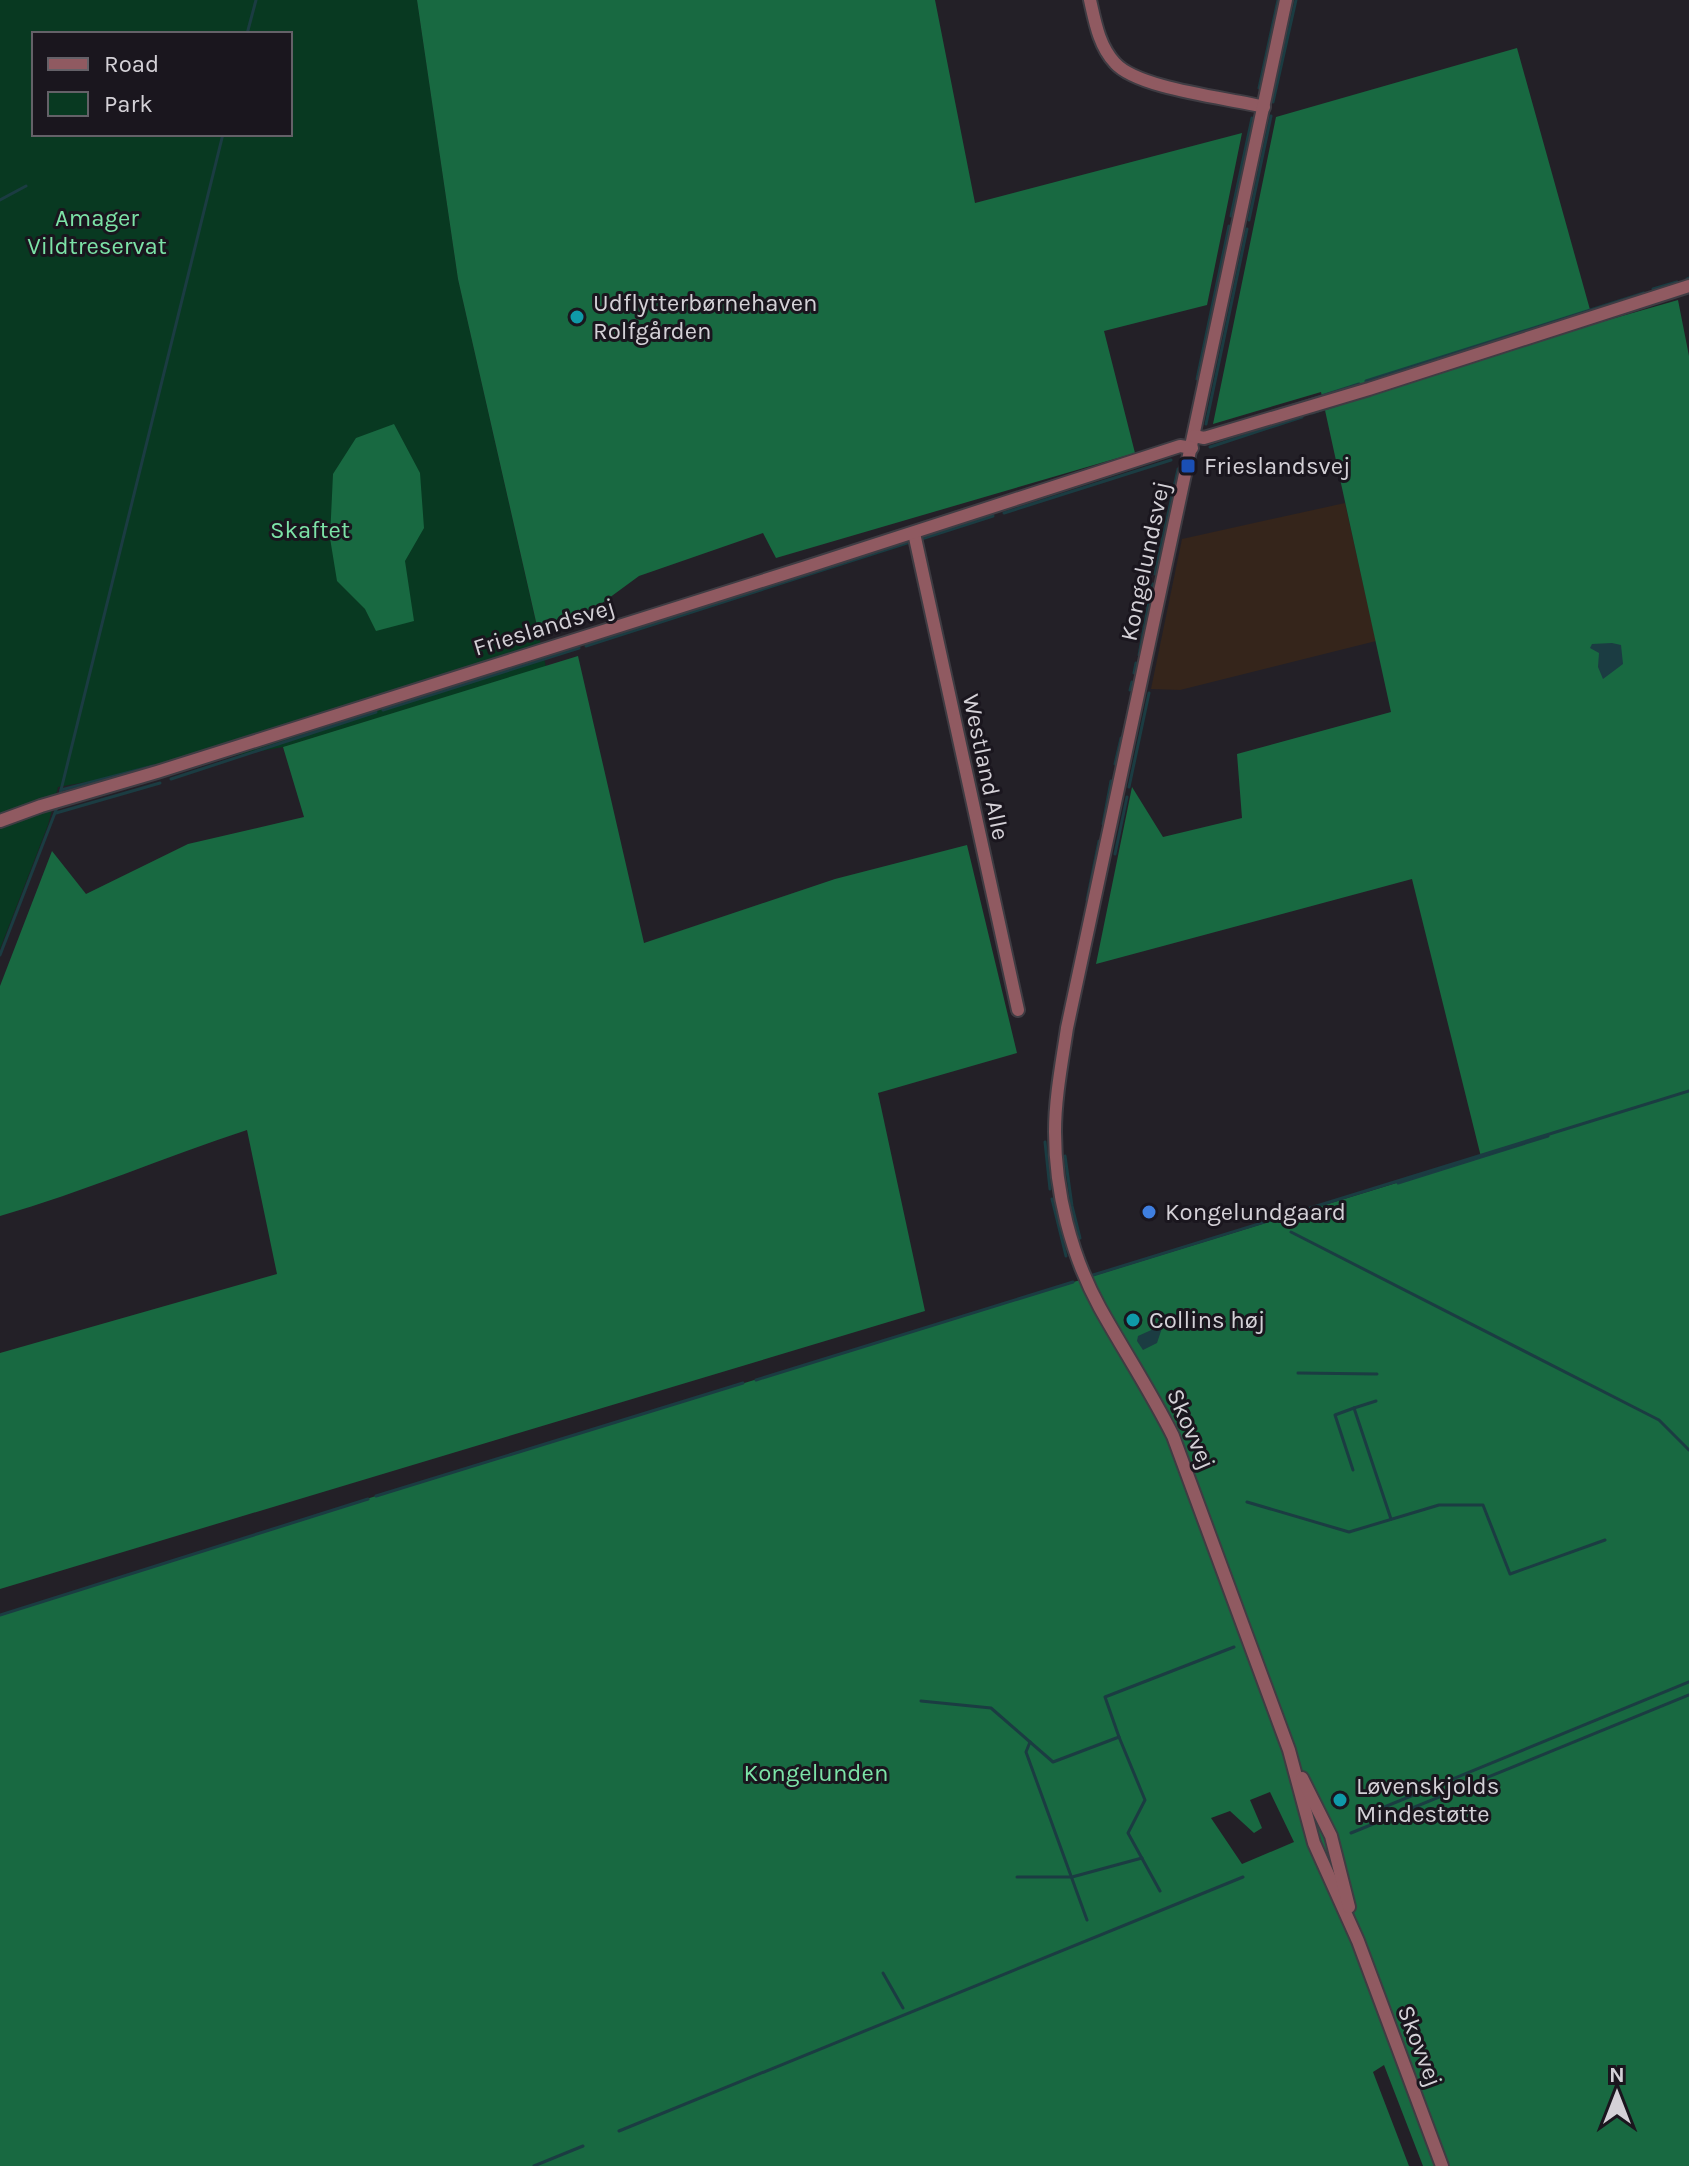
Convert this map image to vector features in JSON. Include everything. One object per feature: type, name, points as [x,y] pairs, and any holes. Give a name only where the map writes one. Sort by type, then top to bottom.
[{"type":"street","points":[[1090,0],[1100,38],[1115,64],[1130,74],[1151,83],[1264,107]]},
{"type":"street","name":"Kongelundsvej","points":[[1055,1131],[1067,1028],[1286,0]]},
{"type":"street","name":"Frieslandsvej","points":[[0,821],[1689,286]]},
{"type":"street","name":"Westland Alle","points":[[914,533],[1018,1010]]},
{"type":"street","name":"Skovvej","points":[[1055,1131],[1066,1222],[1080,1263],[1099,1307],[1158,1404],[1173,1436],[1289,1750],[1331,1836],[1358,1941],[1442,2166]]},
{"type":"shaded area","points":[[1345,503],[1376,641],[1180,690],[1151,689],[1182,539]]},
{"type":"green space","name":"Skaftet","points":[[0,0],[417,0],[458,279],[546,667],[283,747],[58,787],[48,825],[0,949]]},
{"type":"green space","points":[[417,0],[935,0],[975,203],[1242,133],[1207,305],[1104,331],[1135,453],[776,558],[763,533],[639,576],[594,609],[537,626],[458,279]]},
{"type":"green space","name":"Kongelunden","points":[[1517,48],[1594,324],[1678,300],[1689,356],[1689,2166],[1423,2166],[1384,2065],[1373,2072],[1409,2166],[0,2166],[0,1615],[376,1496],[1481,1157],[1412,879],[1096,964],[1132,787],[1163,837],[1242,818],[1237,754],[1391,712],[1321,392],[1213,424],[1276,117]],"holes":[[[1270,1792],[1294,1842],[1242,1864],[1211,1818],[1230,1811],[1254,1833],[1262,1828],[1250,1800]]]},
{"type":"green space","points":[[394,424],[420,473],[424,528],[405,561],[414,621],[376,631],[365,609],[337,581],[330,538],[333,474],[356,438]]},
{"type":"green space","points":[[578,656],[644,943],[835,879],[967,845],[1017,1053],[878,1093],[925,1311],[0,1589],[0,1353],[277,1274],[247,1130],[0,1216],[0,986],[52,851],[86,894],[188,844],[304,817],[283,747]]},
{"type":"water","points":[[1592,644],[1621,645],[1623,664],[1603,679],[1598,667],[1599,653],[1590,648]]},
{"type":"water","points":[[1162,1328],[1157,1343],[1143,1350],[1137,1341],[1138,1336]]},
{"type":"waterway","points":[[248,32],[256,0]]},
{"type":"waterway","points":[[1259,88],[1278,0]]},
{"type":"waterway","points":[[1273,102],[1296,0]]},
{"type":"waterway","points":[[1249,220],[1271,116]]},
{"type":"waterway","points":[[1231,216],[1252,118]]},
{"type":"waterway","points":[[60,794],[223,136]]},
{"type":"waterway","points":[[0,200],[26,186]]},
{"type":"waterway","points":[[1197,379],[1229,226]]},
{"type":"waterway","points":[[1206,424],[1247,229]]},
{"type":"waterway","points":[[1653,289],[1677,282]]},
{"type":"waterway","points":[[1366,381],[1644,293]]},
{"type":"waterway","points":[[1521,346],[1662,301]]},
{"type":"waterway","points":[[1275,411],[1359,384]]},
{"type":"waterway","points":[[1312,413],[1355,399]]},
{"type":"waterway","points":[[1210,447],[1302,417]]},
{"type":"waterway","points":[[1004,513],[1171,460]]},
{"type":"waterway","points":[[1155,574],[1178,469]]},
{"type":"waterway","points":[[918,540],[993,516]]},
{"type":"waterway","points":[[586,646],[910,542]]},
{"type":"waterway","points":[[1151,591],[1153,584]]},
{"type":"waterway","points":[[1139,655],[1149,602]]},
{"type":"waterway","points":[[383,710],[579,648]]},
{"type":"waterway","points":[[1134,673],[1136,663]]},
{"type":"waterway","points":[[1130,690],[1132,682]]},
{"type":"waterway","points":[[1129,787],[1149,693]]},
{"type":"waterway","points":[[171,779],[376,712]]},
{"type":"waterway","points":[[1115,764],[1121,738]]},
{"type":"waterway","points":[[61,790],[153,766]]},
{"type":"waterway","points":[[1103,824],[1111,781]]},
{"type":"waterway","points":[[56,813],[160,783]]},
{"type":"waterway","points":[[1115,854],[1127,797]]},
{"type":"waterway","points":[[0,955],[58,805]]},
{"type":"waterway","points":[[1087,900],[1099,841]]},
{"type":"waterway","points":[[1093,1275],[1689,1091]]},
{"type":"waterway","points":[[1398,1183],[1548,1136]]},
{"type":"waterway","points":[[1045,1142],[1050,1189]]},
{"type":"waterway","points":[[1065,1156],[1080,1238]]},
{"type":"waterway","points":[[1052,1199],[1066,1256]]},
{"type":"waterway","points":[[1291,1232],[1659,1420],[1689,1450]]},
{"type":"waterway","points":[[756,1380],[1073,1282]]},
{"type":"waterway","points":[[1298,1373],[1377,1374]]},
{"type":"waterway","points":[[376,1496],[743,1383]]},
{"type":"waterway","points":[[1354,1408],[1376,1401]]},
{"type":"waterway","points":[[1353,1470],[1335,1415],[1354,1408],[1391,1519]]},
{"type":"waterway","points":[[0,1615],[368,1499]]},
{"type":"waterway","points":[[1247,1502],[1349,1532],[1439,1505],[1483,1505],[1510,1574],[1605,1540]]},
{"type":"waterway","points":[[921,1701],[991,1708],[1053,1762],[1119,1737],[1105,1697],[1234,1647]]},
{"type":"waterway","points":[[1360,1817],[1689,1682]]},
{"type":"waterway","points":[[1351,1833],[1689,1695]]},
{"type":"waterway","points":[[1119,1737],[1145,1800],[1128,1833],[1160,1891]]},
{"type":"waterway","points":[[1030,1742],[1026,1752],[1087,1920]]},
{"type":"waterway","points":[[1017,1877],[1072,1877],[1142,1858]]},
{"type":"waterway","points":[[619,2131],[1243,1877]]},
{"type":"waterway","points":[[883,1973],[903,2008]]},
{"type":"waterway","points":[[534,2166],[583,2146]]},
{"type":"place","name":"Udflytterbørnehaven Rolfgården","points":[[577,317]]},
{"type":"place","name":"Frieslandsvej","points":[[1188,466]]},
{"type":"place","name":"Kongelundgaard","points":[[1149,1212]]},
{"type":"place","name":"Collins høj","points":[[1133,1320]]},
{"type":"place","name":"Løvenskjolds Mindestøtte","points":[[1340,1800]]},
{"type":"park label","name":"Amager Vildtreservat","points":[[97,232]]}]
